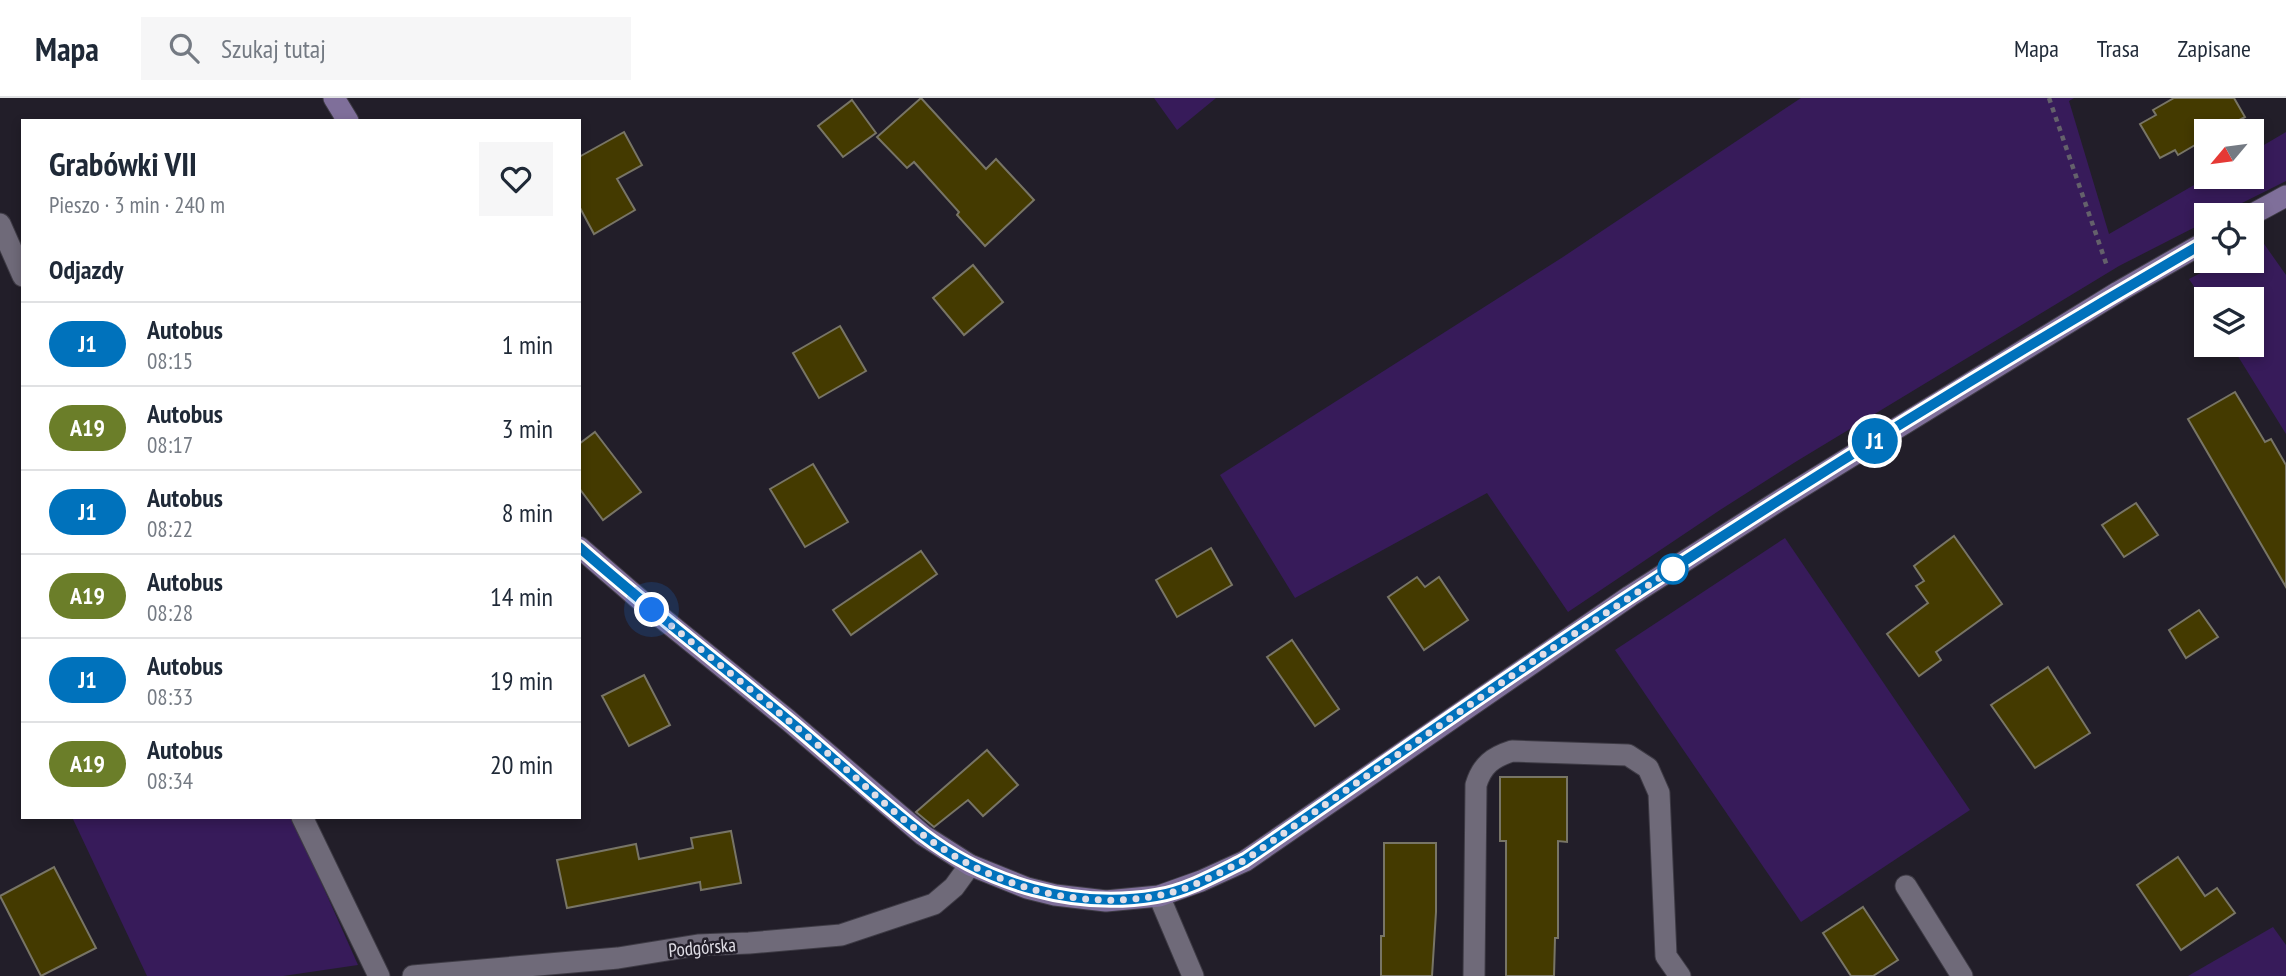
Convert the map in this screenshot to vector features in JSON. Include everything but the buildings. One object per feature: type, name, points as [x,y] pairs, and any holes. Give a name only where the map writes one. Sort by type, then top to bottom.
[{"type":"street","points":[[334,98],[347,119]]},
{"type":"street","points":[[2264,208],[2286,196]]},
{"type":"street","points":[[0,224],[21,271]]},
{"type":"street","points":[[581,549],[923,835],[970,865],[1027,888],[1055,895],[1106,901],[1159,896],[1201,881],[1245,860],[1630,596],[1777,502],[2194,248]]},
{"type":"street","points":[[1474,976],[1476,785],[1488,762],[1497,755],[1512,751],[1628,755],[1648,768],[1660,793],[1666,956],[1680,976]]},
{"type":"street","points":[[303,819],[379,976]]},
{"type":"street","name":"Podgórska","points":[[413,976],[618,958],[698,945],[841,935],[934,904],[954,887],[970,865]]},
{"type":"street","points":[[1906,886],[1962,976]]},
{"type":"street","points":[[1159,896],[1193,976]]},
{"type":"path","points":[[2049,98],[2096,238],[2118,292]]},
{"type":"shaded area","points":[[1154,98],[1216,98],[1177,130]]},
{"type":"shaded area","points":[[1801,98],[2074,98],[2069,101],[2109,234],[2194,185],[2194,189],[2264,189],[2264,145],[2286,132],[2286,181],[2242,203],[2194,203],[2194,228],[2119,266],[1797,461],[1568,612],[1487,493],[1295,598],[1220,475],[1563,257]]},
{"type":"shaded area","points":[[2264,244],[2286,275],[2286,434],[2238,357],[2264,357],[2264,287],[2194,287],[2189,279],[2201,273],[2264,273]]},
{"type":"shaded area","points":[[1785,538],[1970,810],[1801,922],[1615,650]]},
{"type":"shaded area","points":[[73,819],[293,819],[358,965],[283,976],[147,976]]},
{"type":"shaded area","points":[[2273,927],[2286,945],[2286,976],[2188,976]]},
{"type":"bus line","name":"J1","points":[[581,549],[923,835],[970,865],[1027,888],[1055,895],[1106,901],[1159,896],[1201,881],[1245,860],[1630,596],[1777,502],[2118,292],[2194,248]]},
{"type":"route","points":[[652,610],[788,720],[923,835],[970,865],[1027,888],[1055,895],[1106,901],[1159,896],[1201,881],[1245,860],[1539,657],[1673,569]]}]
